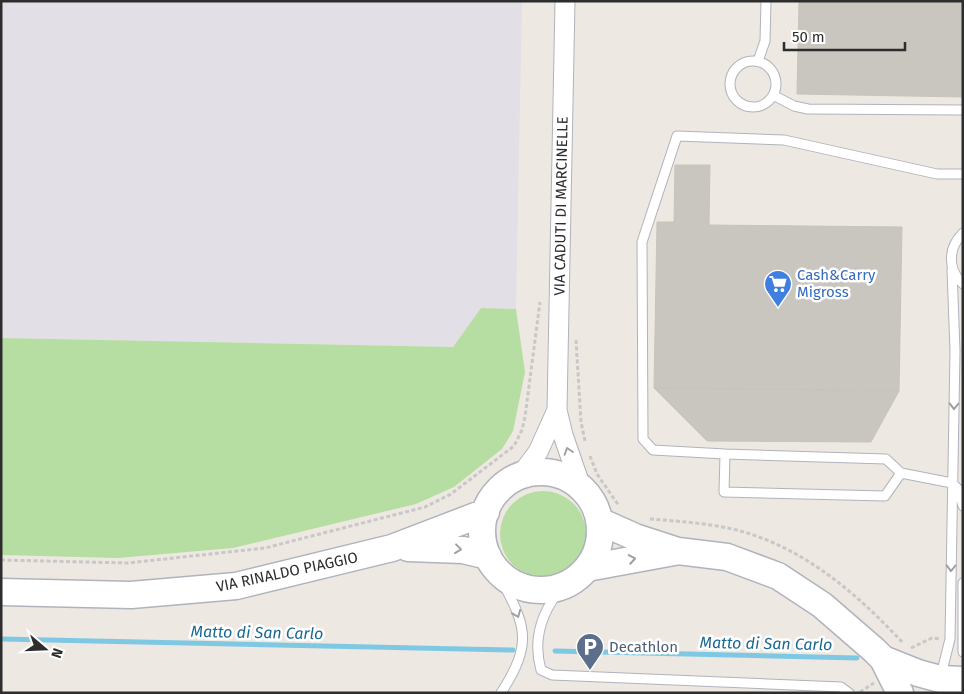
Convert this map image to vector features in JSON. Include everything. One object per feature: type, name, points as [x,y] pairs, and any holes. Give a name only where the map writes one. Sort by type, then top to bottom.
[{"type":"street","name":"VIA CADUTI DI MARCINELLE","points":[[565,1],[557,410],[563,435],[582,490]]},
{"type":"street","name":"VIA CADUTI DI MARCINELLE","points":[[520,476],[542,444],[557,410]]},
{"type":"street","name":"VIA RINALDO PIAGGIO","points":[[392,548],[444,548],[492,563],[513,583],[522,587],[544,590],[564,585],[577,578],[587,568],[597,549],[599,521],[593,504],[582,490],[571,481],[550,473],[520,476],[499,490],[486,512],[482,534],[492,563]]},
{"type":"street","name":"VIA RINALDO PIAGGIO","points":[[1,592],[131,595],[236,586],[392,548],[486,512]]},
{"type":"street","name":"VIA RINALDO PIAGGIO","points":[[599,521],[678,551],[727,558],[778,576],[822,605],[888,677],[902,668],[941,684]]},
{"type":"street","name":"VIA RINALDO PIAGGIO","points":[[587,568],[678,551]]},
{"type":"lane","points":[[758,61],[765,41],[766,1]]},
{"type":"lane","points":[[758,61],[770,68],[774,74],[776,81],[773,95],[762,105],[755,107],[741,104],[731,93],[730,86],[733,72],[743,62],[758,61]]},
{"type":"lane","points":[[773,95],[794,106],[808,109],[963,110]]},
{"type":"lane","points":[[963,174],[938,174],[784,140],[677,136],[642,242],[643,439],[653,450],[886,459],[901,473],[952,483],[958,489],[963,506]]},
{"type":"lane","points":[[941,684],[950,639],[954,351],[952,250],[963,233]]},
{"type":"lane","points":[[952,270],[963,284]]},
{"type":"lane","points":[[725,454],[724,492],[885,496],[901,473]]},
{"type":"lane","points":[[492,563],[520,622],[523,641],[521,657],[513,675],[500,693]]},
{"type":"lane","points":[[963,583],[963,652]]},
{"type":"lane","points":[[564,585],[552,599],[541,625],[537,643],[541,670],[552,675],[841,687],[849,693]]},
{"type":"path","points":[[1,560],[128,563],[265,548],[425,507],[451,494],[514,446],[522,430],[542,292]]},
{"type":"path","points":[[575,338],[578,344],[581,422],[585,444]]},
{"type":"path","points":[[588,451],[597,474],[620,507],[626,510]]},
{"type":"path","points":[[646,518],[706,524],[758,537],[795,553],[827,573],[873,612],[908,649]]},
{"type":"path","points":[[859,693],[888,677]]},
{"type":"shaded area","points":[[1,1],[522,1],[516,309],[481,308],[453,347],[1,338]]},
{"type":"green space","points":[[481,308],[516,309],[525,372],[513,431],[502,449],[454,487],[416,504],[233,548],[118,558],[1,555],[1,338],[453,347]]},
{"type":"green space","points":[[543,491],[559,494],[567,498],[579,510],[583,518],[586,534],[583,550],[579,558],[567,570],[559,574],[543,577],[527,574],[519,570],[507,558],[503,550],[500,534],[503,518],[507,510],[519,498],[527,494]]},
{"type":"building","points":[[799,1],[963,1],[963,97],[797,94]]},
{"type":"building","name":"Cash&Carry Migross","points":[[675,165],[710,165],[709,225],[902,227],[899,391],[654,388],[657,222],[674,222]]},
{"type":"building","points":[[654,388],[899,391],[871,442],[707,441]]},
{"type":"waterway","name":"Matto di San Carlo","points":[[1,639],[513,650]]},
{"type":"waterway","name":"Matto di San Carlo","points":[[555,651],[857,658]]},
{"type":"place","name":"Cash&Carry Migross","points":[[778,308]]},
{"type":"place","name":"Decathlon","points":[[590,671]]}]
